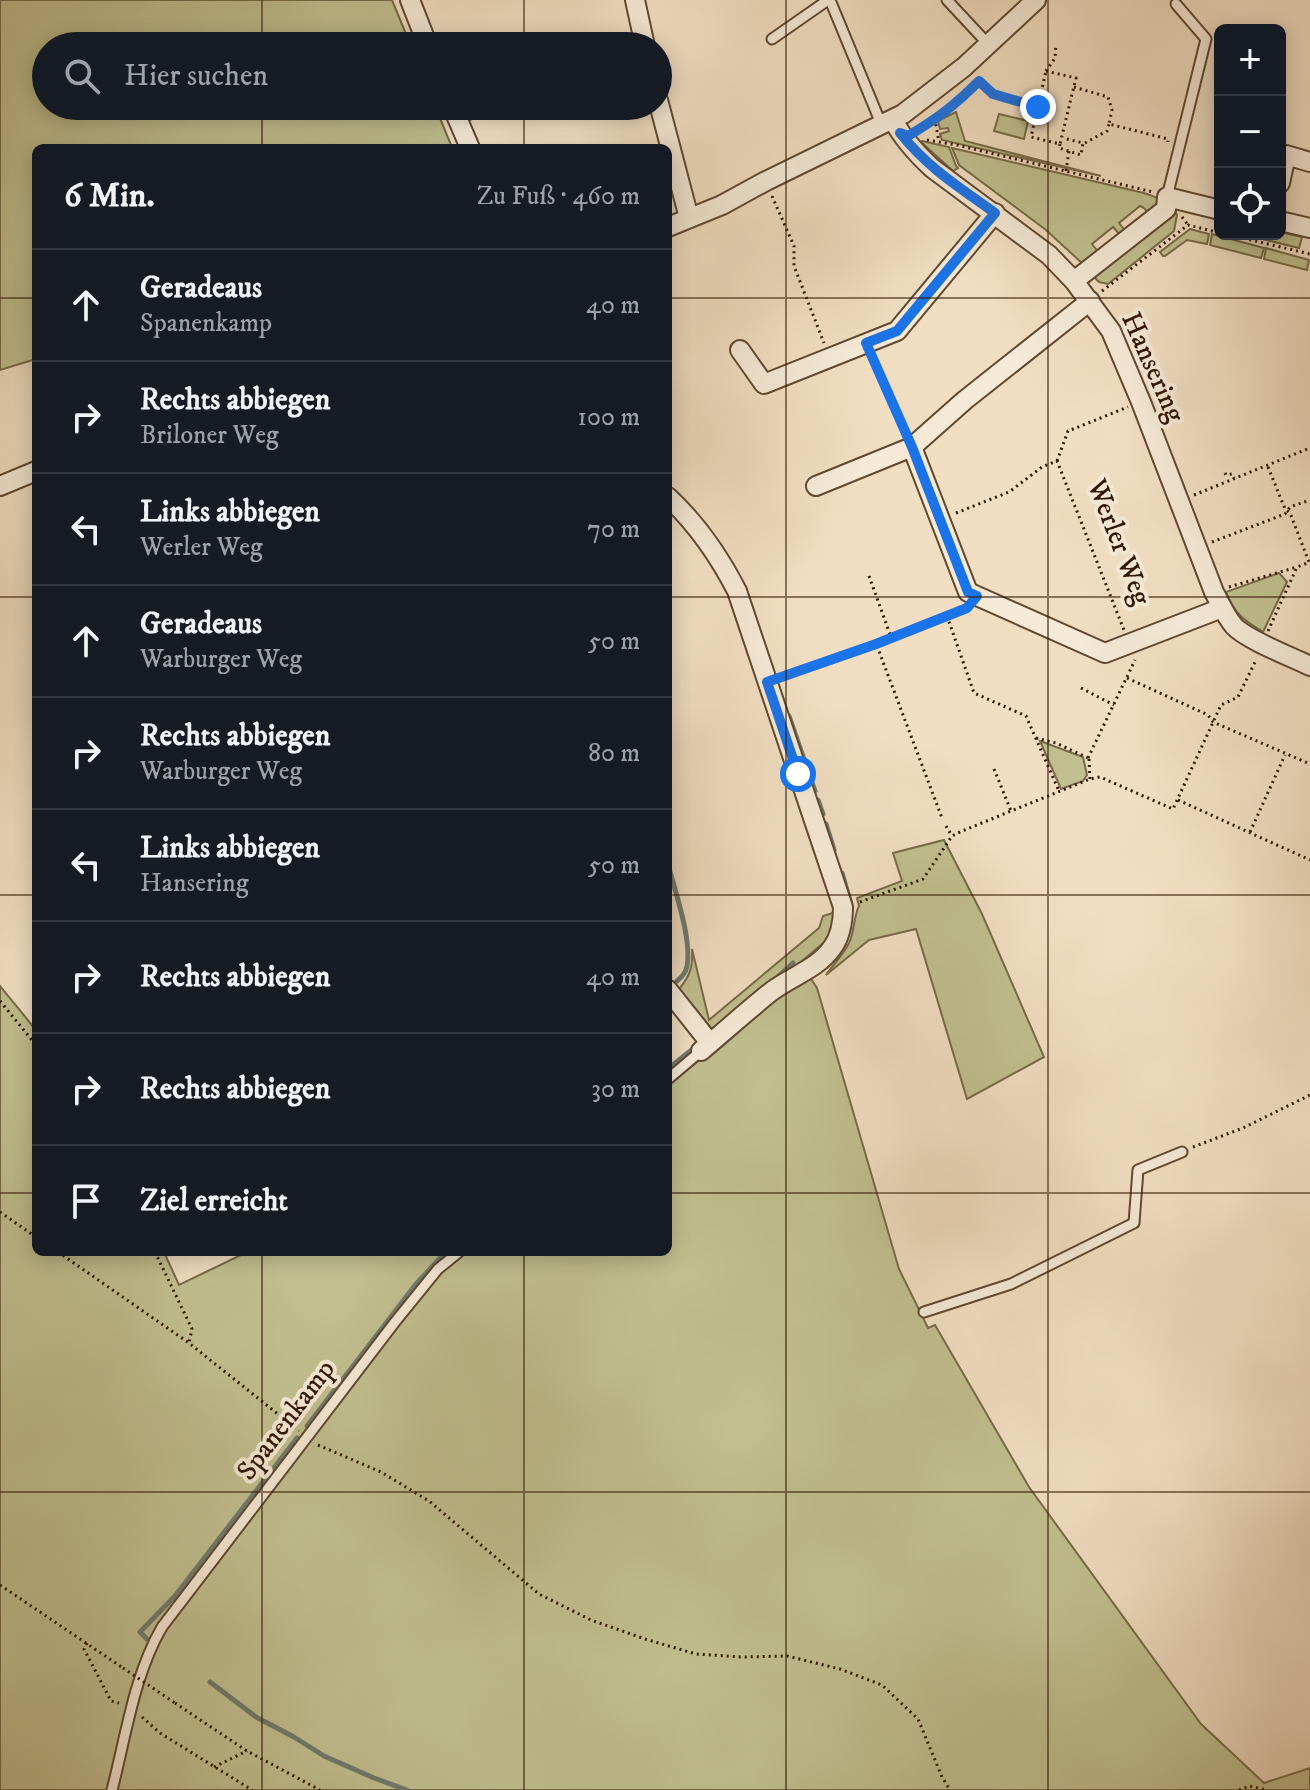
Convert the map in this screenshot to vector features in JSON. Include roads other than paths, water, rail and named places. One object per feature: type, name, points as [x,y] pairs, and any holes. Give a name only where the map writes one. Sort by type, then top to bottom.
[{"type":"street","points":[[635,0],[642,32]]},
{"type":"street","points":[[672,225],[722,205],[766,181],[896,129],[1036,0]]},
{"type":"street","points":[[410,5],[422,32]]},
{"type":"street","points":[[458,120],[468,144]]},
{"type":"street","points":[[663,120],[670,144]]},
{"type":"street","name":"Hansering","points":[[896,129],[932,168],[1049,255],[1090,301],[1111,331],[1218,600],[1235,628],[1310,666]]},
{"type":"street","points":[[672,153],[689,218]]},
{"type":"street","points":[[1283,168],[1286,155],[1310,162]]},
{"type":"street","points":[[1162,191],[1214,208]]},
{"type":"street","points":[[1074,281],[1166,209],[1162,191]]},
{"type":"street","points":[[740,350],[764,384],[897,331],[995,213]]},
{"type":"street","points":[[1286,222],[1310,228]]},
{"type":"street","points":[[816,486],[912,447],[965,400],[1090,301]]},
{"type":"street","name":"Werler Weg","points":[[912,447],[968,592],[1105,653],[1218,600]]},
{"type":"street","points":[[0,486],[32,473]]},
{"type":"street","points":[[672,503],[710,545],[737,591],[843,907],[840,932],[825,957],[775,989],[706,1047],[672,996]]},
{"type":"lane","points":[[772,39],[829,0],[896,129]]},
{"type":"lane","points":[[947,0],[989,45]]},
{"type":"lane","points":[[1162,191],[1206,39],[1176,4]]},
{"type":"lane","points":[[672,1076],[706,1047]]},
{"type":"lane","points":[[924,1312],[1011,1284],[1134,1223],[1138,1170],[1182,1152]]},
{"type":"lane","name":"Spanenkamp","points":[[112,1790],[138,1684],[147,1655],[162,1627],[395,1322],[438,1269],[454,1256]]},
{"type":"waterway","points":[[789,716],[815,791]]},
{"type":"waterway","points":[[818,800],[823,814]]},
{"type":"waterway","points":[[826,824],[834,850]]},
{"type":"waterway","points":[[842,873],[850,901]]},
{"type":"waterway","points":[[672,879],[688,955],[684,975],[677,981]]},
{"type":"waterway","points":[[773,981],[793,963]]},
{"type":"waterway","points":[[672,1066],[694,1048]]},
{"type":"waterway","points":[[307,1426],[416,1284],[442,1256]]},
{"type":"waterway","points":[[147,1639],[140,1632],[175,1596],[297,1438]]},
{"type":"waterway","points":[[210,1682],[256,1717],[324,1756],[407,1790]]}]
